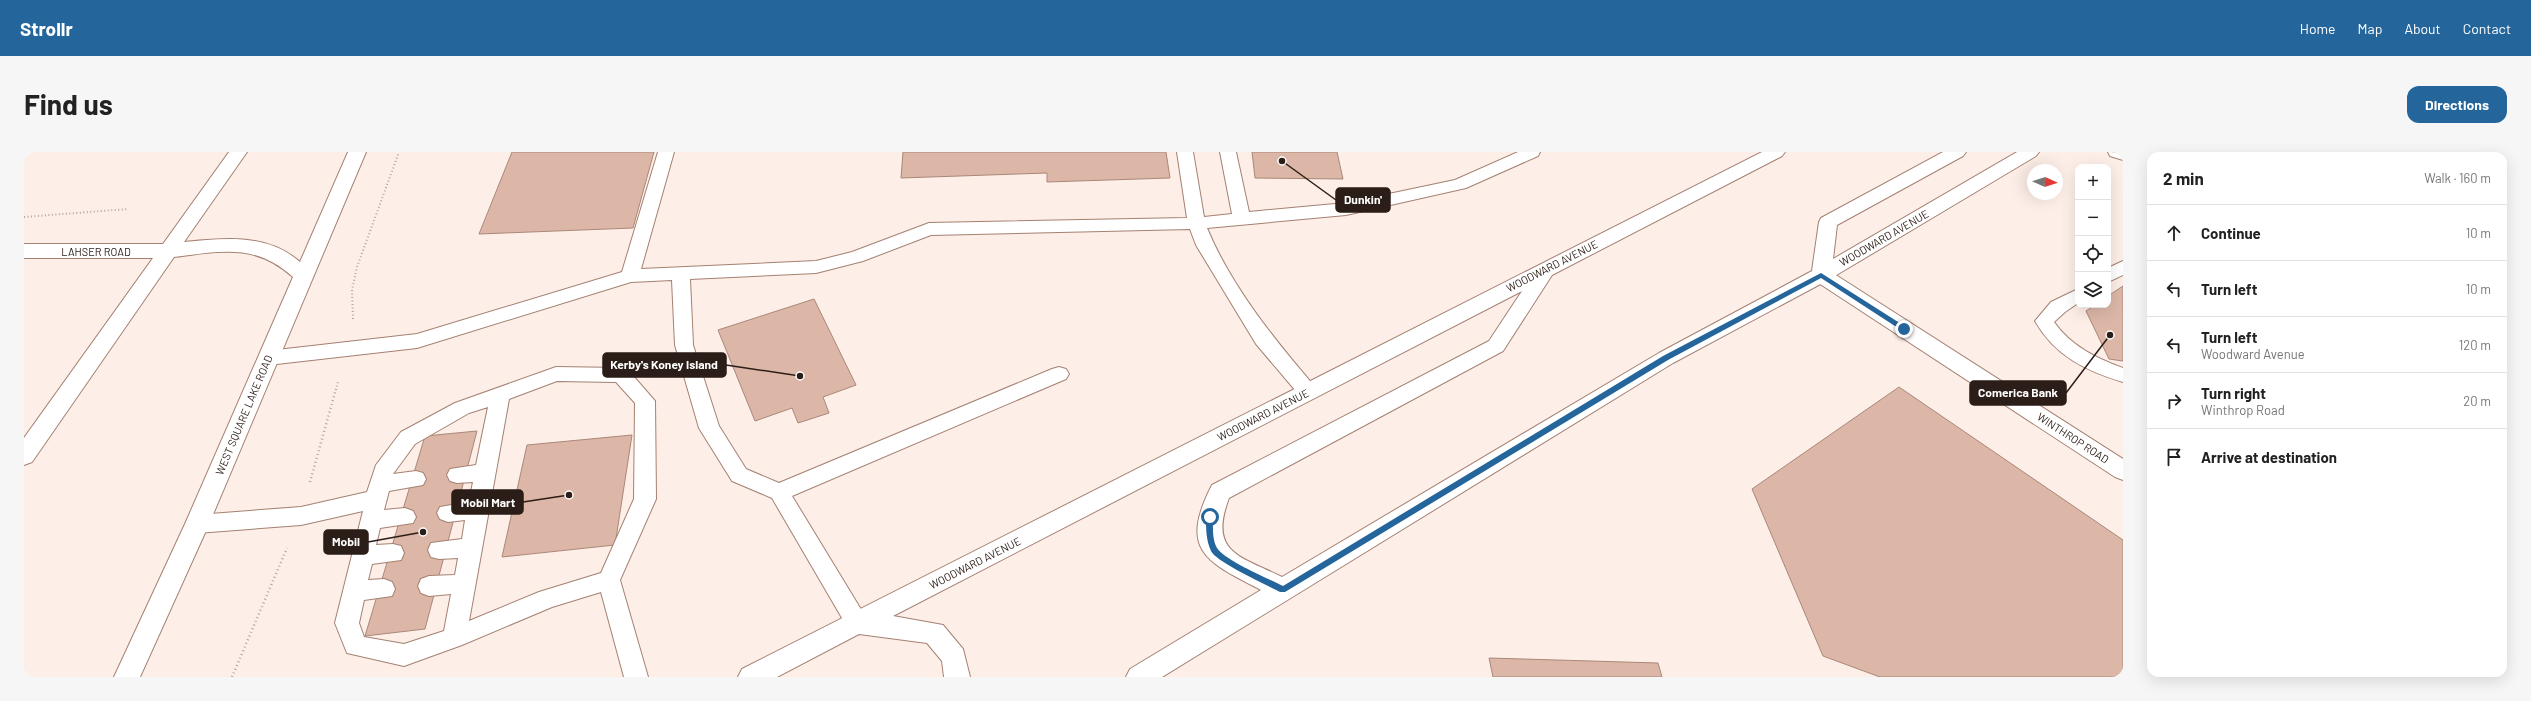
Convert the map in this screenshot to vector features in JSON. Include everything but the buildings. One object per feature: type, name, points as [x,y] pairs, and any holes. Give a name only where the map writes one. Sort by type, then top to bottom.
[{"type":"main road","points":[[24,456],[238,152]]},
{"type":"main road","name":"WEST SQUARE LAKE ROAD","points":[[127,677],[197,524],[357,152]]},
{"type":"main road","name":"WOODWARD AVENUE","points":[[751,677],[1776,152]]},
{"type":"main road","points":[[1821,275],[1828,222],[1956,152]]},
{"type":"main road","name":"WOODWARD AVENUE","points":[[1139,677],[1666,358],[1821,275],[2030,152]]},
{"type":"main road","name":"LAHSER ROAD","points":[[24,251],[168,251],[226,245],[260,247],[289,261],[304,276]]},
{"type":"main road","points":[[1283,590],[1230,562],[1215,551],[1210,536],[1210,517],[1220,492],[1496,346],[1545,270]]},
{"type":"main road","name":"WINTHROP ROAD","points":[[1821,275],[2123,471]]},
{"type":"main road","points":[[857,623],[934,633],[954,657],[957,677]]},
{"type":"lane","points":[[630,276],[666,152]]},
{"type":"lane","points":[[1185,152],[1196,223],[1205,245],[1263,339],[1308,392]]},
{"type":"lane","points":[[1228,152],[1242,219]]},
{"type":"lane","points":[[268,358],[417,342],[630,276],[681,272],[816,267],[857,257],[929,229],[1196,223],[1346,209],[1434,192],[1460,184],[1532,152]]},
{"type":"lane","points":[[2116,152],[2123,155]]},
{"type":"lane","points":[[2111,274],[2123,267]]},
{"type":"lane","points":[[681,272],[684,345],[709,428],[739,475],[779,492],[857,623]]},
{"type":"lane","points":[[2075,297],[2058,307],[2044,321],[2055,340],[2088,364],[2123,375]]},
{"type":"lane","points":[[609,580],[547,599],[454,638],[404,655],[355,646],[346,623],[383,471],[408,438],[462,408],[556,374],[621,375],[645,401],[645,499],[609,580],[636,677]]},
{"type":"lane","points":[[779,492],[1059,374]]},
{"type":"lane","points":[[454,638],[500,394]]},
{"type":"lane","points":[[457,475],[485,472]]},
{"type":"lane","points":[[197,524],[300,516],[416,480]]},
{"type":"lane","points":[[448,513],[478,510]]},
{"type":"lane","points":[[371,520],[405,517]]},
{"type":"lane","points":[[439,550],[471,548]]},
{"type":"lane","points":[[363,555],[393,553]]},
{"type":"lane","points":[[429,586],[464,584]]},
{"type":"lane","points":[[354,591],[384,589]]},
{"type":"path","points":[[24,217],[128,209]]},
{"type":"path","points":[[232,677],[300,516]]},
{"type":"place","name":"Dunkin'","points":[[1282,161]]},
{"type":"place","name":"Comerica Bank","points":[[2110,335]]},
{"type":"place","name":"Kerby's Koney Island","points":[[800,376]]},
{"type":"place","name":"Mobil Mart","points":[[569,495]]},
{"type":"place","name":"Mobil","points":[[423,532]]},
{"type":"route","points":[[1210,517],[1210,536],[1215,551],[1230,562],[1283,590],[1666,358],[1821,275],[1904,329]]}]
